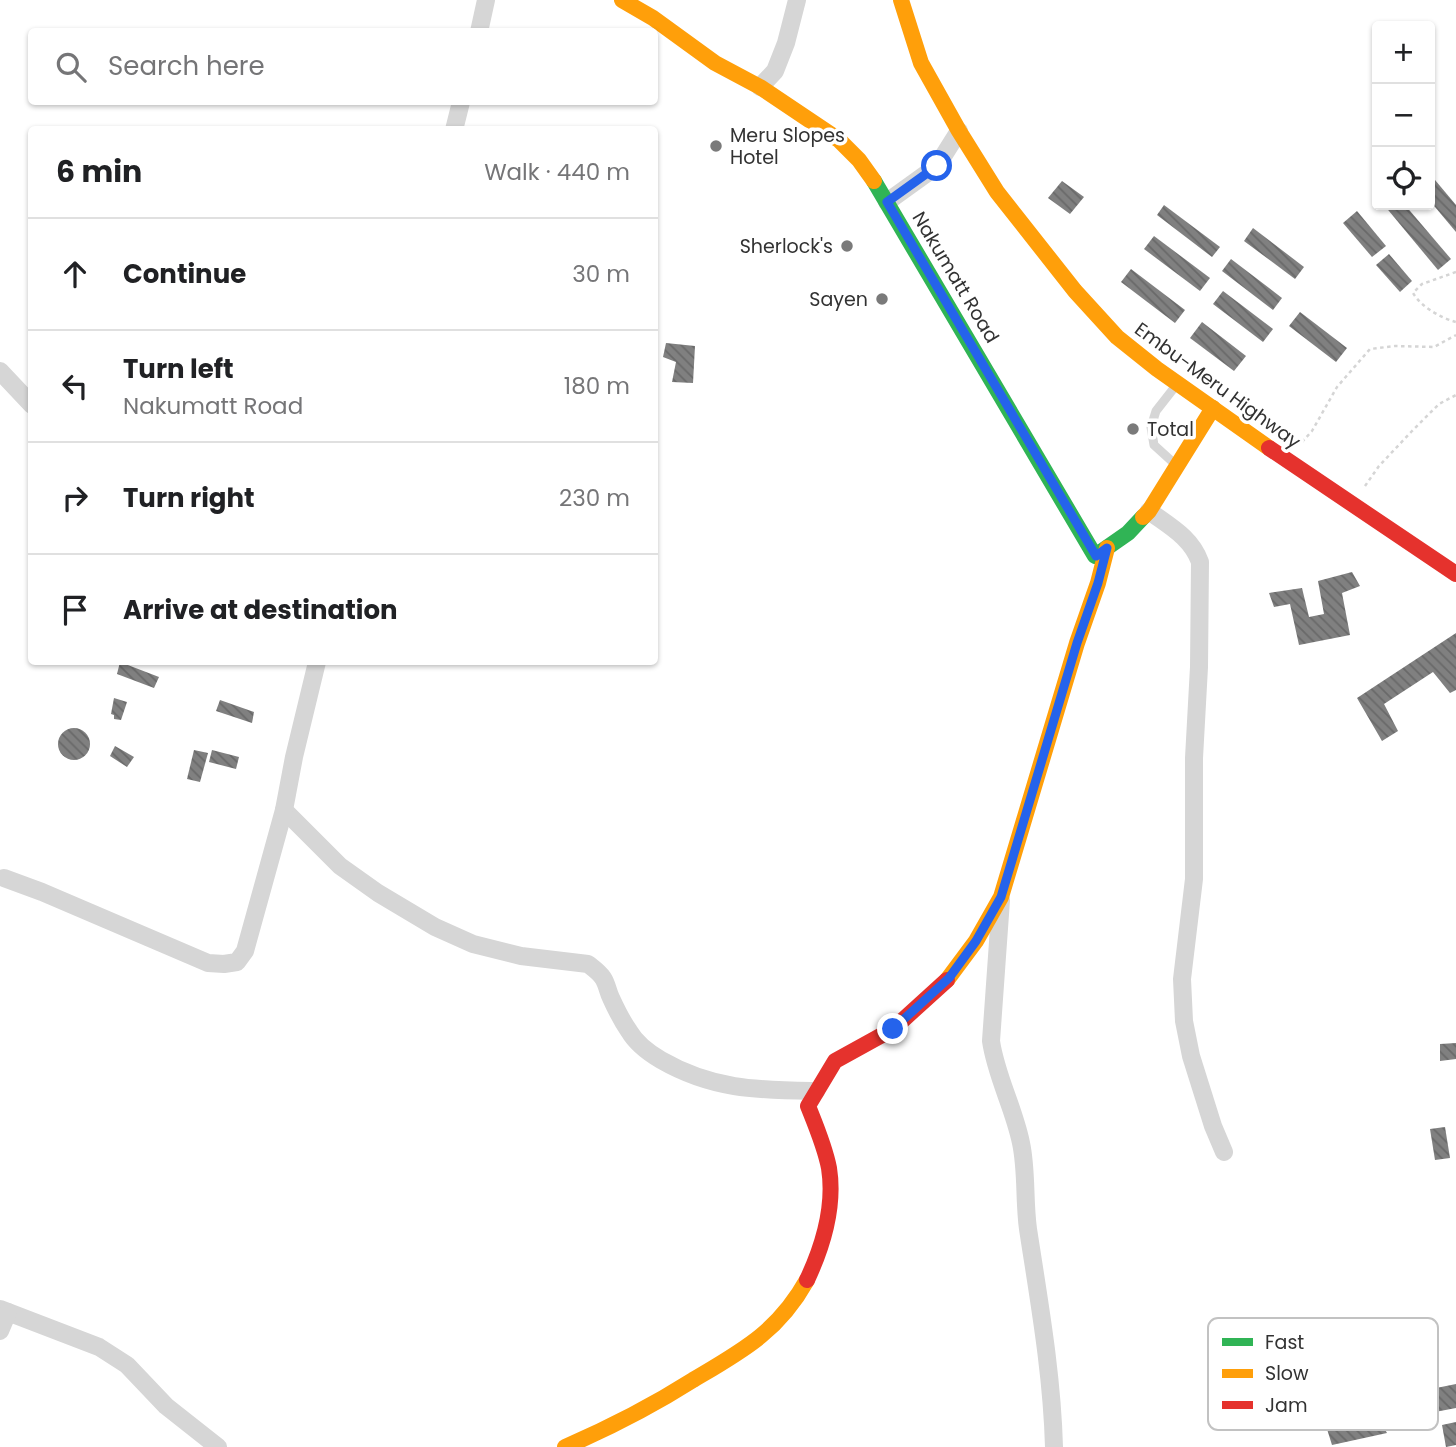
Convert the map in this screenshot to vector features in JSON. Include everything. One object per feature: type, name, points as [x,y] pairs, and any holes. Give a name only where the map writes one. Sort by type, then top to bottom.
[{"type":"main road","name":"Nakumatt Road","points":[[622,0],[653,18],[715,63],[760,87],[839,140],[859,160],[878,186],[1101,552]]},
{"type":"main road","name":"Embu-Meru Highway","points":[[901,0],[921,63],[997,192],[1075,291],[1117,337],[1285,460],[1456,575]]},
{"type":"main road","points":[[565,1447],[662,1400],[723,1363],[769,1331],[793,1303],[814,1269],[825,1235],[829,1201],[830,1176],[825,1153],[808,1106],[835,1061],[893,1029],[949,978],[976,941],[1001,897],[1077,643],[1098,583],[1101,552],[1128,533],[1149,511],[1213,408]]},
{"type":"street","points":[[480,28],[486,0]]},
{"type":"street","points":[[760,87],[775,71],[786,43],[797,0]]},
{"type":"street","points":[[455,126],[460,105]]},
{"type":"street","points":[[887,202],[937,166],[959,131]]},
{"type":"street","points":[[0,371],[28,401]]},
{"type":"street","points":[[1149,511],[1187,539],[1196,550],[1200,562],[1199,667],[1194,758],[1194,879],[1182,979],[1184,1021],[1191,1055],[1224,1153]]},
{"type":"street","points":[[4,878],[208,963],[237,962],[245,951],[284,810],[316,665]]},
{"type":"street","points":[[284,810],[340,866],[435,927],[474,944],[521,956],[587,964],[595,969],[603,978],[631,1035],[649,1053],[668,1064],[719,1084],[763,1090],[816,1091]]},
{"type":"street","points":[[1001,897],[991,1041],[994,1060],[1021,1140],[1025,1163],[1028,1226],[1045,1338],[1054,1447]]},
{"type":"street","points":[[0,1331],[4,1311],[99,1347],[127,1364],[166,1406],[218,1447]]},
{"type":"lane","points":[[1177,383],[1156,411],[1151,426],[1154,445],[1177,466]]},
{"type":"path","points":[[1456,272],[1422,284],[1413,293],[1418,302],[1456,322]]},
{"type":"path","points":[[1285,460],[1312,431],[1337,387],[1370,349],[1395,346],[1434,347],[1456,335]]},
{"type":"path","points":[[1352,506],[1387,457],[1439,404],[1456,395]]},
{"type":"building","points":[[1435,180],[1456,205],[1456,232],[1435,207]]},
{"type":"building","points":[[1062,181],[1084,197],[1070,214],[1048,198]]},
{"type":"building","points":[[1164,205],[1220,247],[1212,257],[1157,215]]},
{"type":"building","points":[[1388,210],[1409,210],[1451,259],[1438,270]]},
{"type":"building","points":[[1357,211],[1386,246],[1372,257],[1343,223]]},
{"type":"building","points":[[1253,228],[1304,267],[1295,279],[1244,241]]},
{"type":"building","points":[[1154,236],[1210,278],[1200,291],[1144,249]]},
{"type":"building","points":[[1389,254],[1412,281],[1400,292],[1376,265]]},
{"type":"building","points":[[1231,259],[1282,298],[1273,310],[1222,271]]},
{"type":"building","points":[[1131,269],[1185,310],[1175,323],[1121,282]]},
{"type":"building","points":[[1223,291],[1273,329],[1263,342],[1213,304]]},
{"type":"building","points":[[1300,312],[1347,348],[1336,362],[1289,326]]},
{"type":"building","points":[[1202,322],[1246,356],[1234,371],[1190,338]]},
{"type":"building","points":[[666,343],[695,346],[693,383],[672,382],[676,362],[663,357]]},
{"type":"building","points":[[1352,572],[1360,586],[1342,593],[1350,635],[1299,645],[1290,604],[1274,607],[1269,593],[1302,588],[1309,617],[1324,614],[1318,581]]},
{"type":"building","points":[[1456,633],[1456,690],[1450,693],[1433,672],[1384,704],[1398,731],[1382,741],[1357,698]]},
{"type":"building","points":[[119,665],[128,665],[159,677],[154,688],[117,674]]},
{"type":"building","points":[[114,698],[127,702],[121,720],[114,719],[111,714]]},
{"type":"building","points":[[220,700],[254,712],[252,723],[216,711]]},
{"type":"building","points":[[74,728],[85,733],[90,744],[85,755],[74,760],[63,755],[58,744],[63,733]]},
{"type":"building","points":[[115,746],[134,757],[127,767],[110,756]]},
{"type":"building","points":[[194,750],[208,753],[200,782],[187,779]]},
{"type":"building","points":[[212,750],[239,757],[236,769],[209,762]]},
{"type":"building","points":[[1456,1043],[1456,1059],[1440,1061],[1440,1044]]},
{"type":"building","points":[[1445,1127],[1450,1158],[1435,1160],[1430,1129]]},
{"type":"building","points":[[1456,1384],[1456,1408],[1438,1411],[1438,1388]]},
{"type":"building","points":[[1456,1422],[1456,1445],[1446,1447],[1442,1425]]},
{"type":"building","points":[[1327,1430],[1385,1430],[1387,1433],[1332,1445]]},
{"type":"traffic: fast","points":[[874,181],[1095,556],[1128,533],[1143,517]]},
{"type":"traffic: slow","points":[[622,0],[653,18],[715,63],[760,87],[839,140],[859,160],[874,181]]},
{"type":"traffic: slow","points":[[901,0],[921,63],[959,131],[997,192],[1075,291],[1117,337],[1157,369],[1269,448]]},
{"type":"traffic: slow","points":[[1143,517],[1213,408]]},
{"type":"traffic: slow","points":[[947,980],[976,941],[1001,897],[1107,548]]},
{"type":"traffic: slow","points":[[565,1447],[646,1408],[758,1339],[784,1313],[807,1280]]},
{"type":"traffic: jam","points":[[1269,448],[1456,574]]},
{"type":"traffic: jam","points":[[807,1280],[826,1226],[830,1197],[829,1168],[808,1106],[835,1061],[893,1029],[947,980]]},
{"type":"place","name":"Meru Slopes Hotel","points":[[716,146]]},
{"type":"place","name":"Sherlock's","points":[[847,246]]},
{"type":"place","name":"Sayen","points":[[882,299]]},
{"type":"place","name":"Total","points":[[1133,429]]},
{"type":"route","points":[[893,1029],[949,978],[976,941],[1001,897],[1107,548],[1096,556],[887,202],[937,166]]}]
